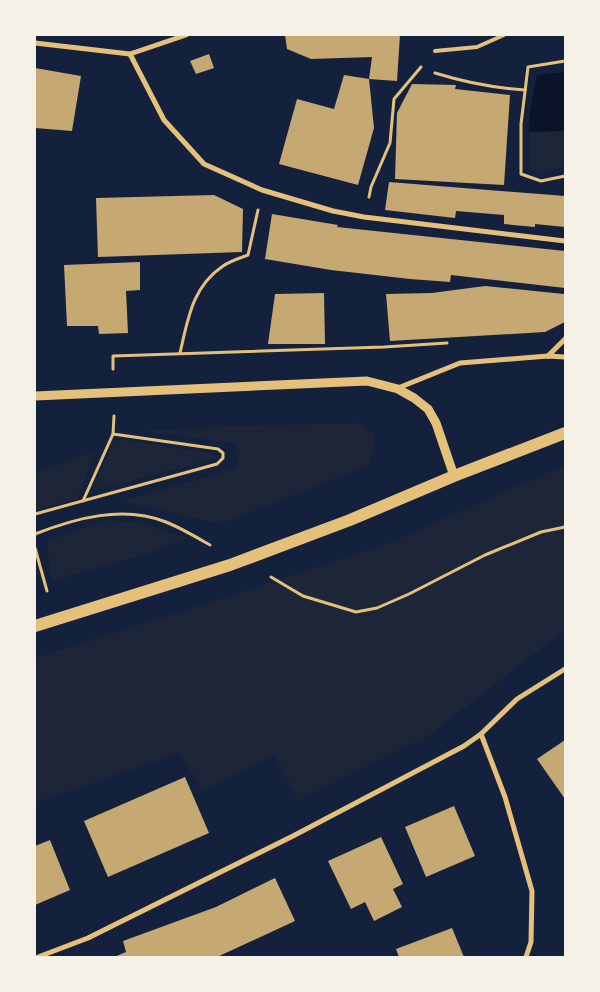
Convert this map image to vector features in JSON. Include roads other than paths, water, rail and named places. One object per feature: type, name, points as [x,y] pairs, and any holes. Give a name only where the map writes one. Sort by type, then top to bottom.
[{"type":"main road","points":[[35,626],[230,565],[350,520],[454,476],[565,433]]},
{"type":"street","points":[[35,43],[130,54],[186,35]]},
{"type":"street","points":[[130,54],[164,120],[204,164],[262,190],[333,211],[364,217],[565,241]]},
{"type":"street","points":[[548,356],[565,339]]},
{"type":"street","points":[[398,389],[460,363],[548,356],[565,357]]},
{"type":"street","points":[[35,396],[367,381],[398,389],[428,409],[436,423],[454,476]]},
{"type":"street","points":[[38,957],[88,938],[284,840],[464,746],[480,734],[517,699],[565,669]]},
{"type":"street","points":[[480,734],[505,798],[532,891],[532,942],[526,957]]},
{"type":"lane","points":[[434,51],[477,47],[504,35]]}]
